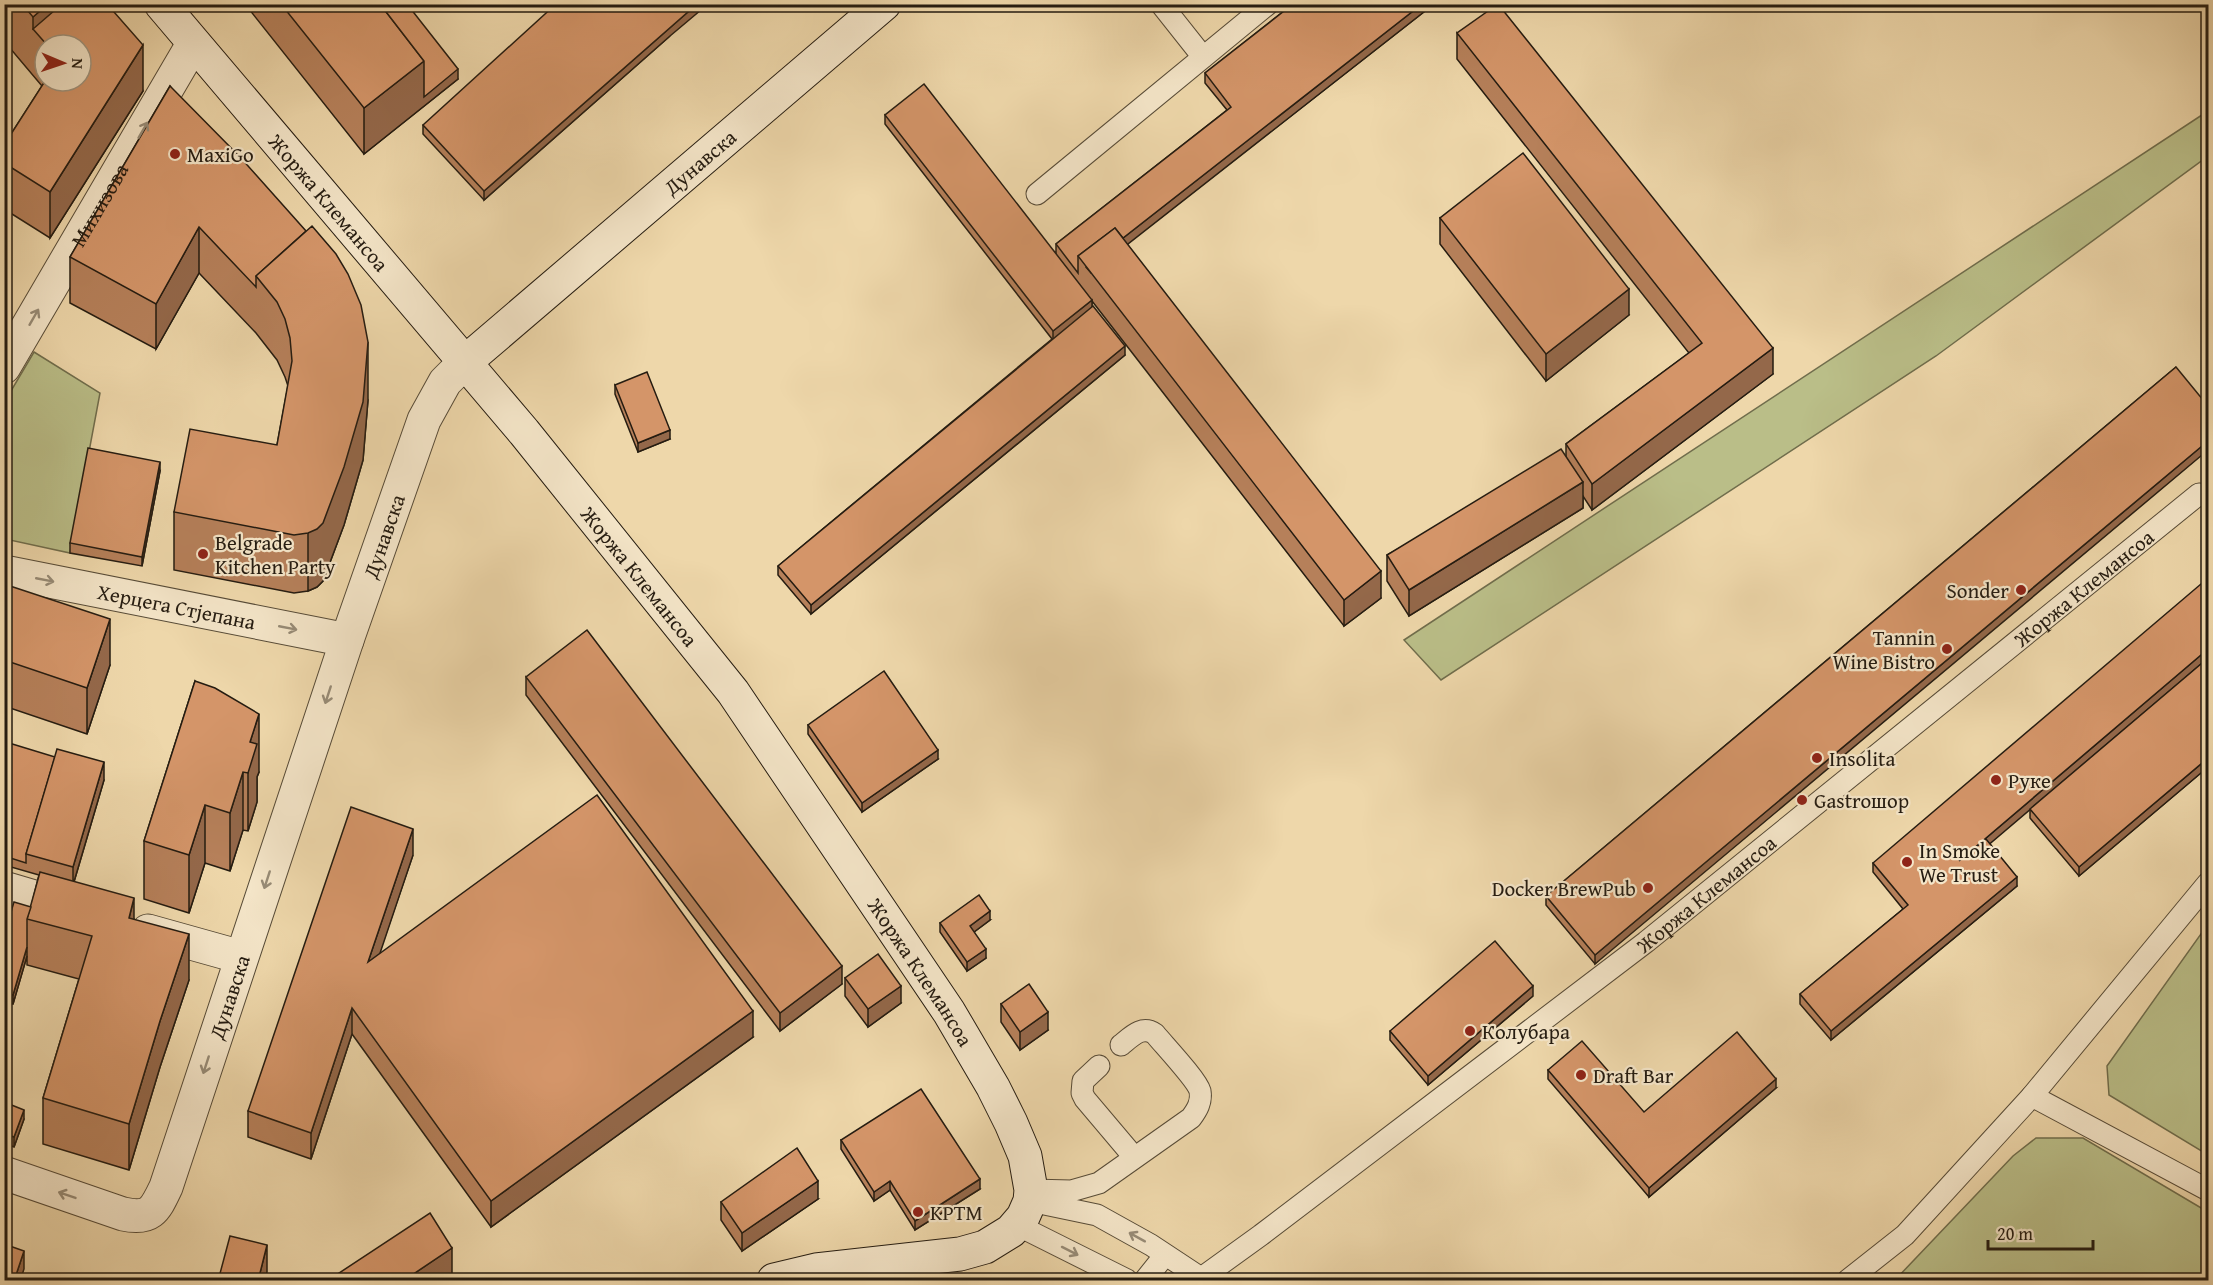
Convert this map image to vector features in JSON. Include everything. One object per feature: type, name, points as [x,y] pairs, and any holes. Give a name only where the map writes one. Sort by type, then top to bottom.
[{"type":"main road","name":"Жоржа Клемансоа","points":[[161,4],[524,432],[733,692],[949,1012],[993,1087],[1024,1156],[1026,1205]]},
{"type":"main road","name":"Дунавска","points":[[4,1173],[123,1214],[141,1216],[156,1208],[166,1187],[347,640],[424,420],[446,382],[464,363],[884,4]]},
{"type":"main road","name":"Михизова","points":[[4,367],[193,44]]},
{"type":"main road","name":"Херцега Стјепана","points":[[4,572],[347,640]]},
{"type":"main road","points":[[4,888],[241,957]]},
{"type":"main road","points":[[774,1281],[825,1269],[960,1254],[985,1247],[1011,1231],[1026,1205]]},
{"type":"lane","points":[[1161,4],[1203,57]]},
{"type":"lane","points":[[1036,194],[1268,4]]},
{"type":"lane","name":"Жоржа Клемансоа","points":[[1026,1205],[1097,1215],[1151,1245],[1202,1280],[1627,956],[2199,494]]},
{"type":"lane","points":[[1848,1281],[1905,1235],[2032,1096],[2208,883]]},
{"type":"lane","points":[[1026,1205],[1099,1183],[1191,1118],[1198,1106],[1200,1090],[1155,1034],[1146,1030],[1140,1031],[1122,1045]]},
{"type":"lane","points":[[1099,1066],[1083,1082],[1084,1099],[1134,1157]]},
{"type":"lane","points":[[2032,1096],[2208,1190]]},
{"type":"lane","points":[[1026,1205],[1127,1281]]},
{"type":"lane","points":[[1145,1281],[1165,1255]]},
{"type":"green space","points":[[2208,111],[2208,156],[1936,356],[1441,680],[1404,640]]},
{"type":"green space","points":[[34,352],[100,393],[70,553],[5,539],[5,401]]},
{"type":"green space","points":[[2208,924],[2208,1155],[2109,1095],[2107,1066]]},
{"type":"green space","points":[[2036,1138],[2083,1138],[2208,1212],[2208,1280],[1895,1280],[2013,1156]]},
{"type":"building","points":[[22,4],[48,4],[33,17]]},
{"type":"building","points":[[62,4],[107,4],[143,45],[50,192],[4,163],[4,145],[37,93],[93,93],[93,33],[36,33],[33,29]]},
{"type":"building","points":[[281,4],[380,4],[424,61],[364,108]]},
{"type":"building","points":[[380,4],[407,4],[458,69],[424,97],[424,61]]},
{"type":"building","points":[[556,4],[697,4],[484,191],[423,125]]},
{"type":"building","points":[[1293,4],[1422,4],[1123,238],[1115,228],[1078,256],[1078,273],[1056,244],[1231,107],[1205,73]]},
{"type":"building","points":[[1498,4],[1773,348],[1592,484],[1566,444],[1702,343],[1457,33]]},
{"type":"building","points":[[924,84],[1092,300],[1053,331],[885,115]]},
{"type":"building","points":[[170,86],[240,157],[306,231],[256,276],[256,287],[199,227],[156,304],[70,257]]},
{"type":"building","points":[[1523,153],[1629,289],[1546,354],[1440,218]]},
{"type":"building","points":[[312,226],[336,254],[348,274],[361,305],[368,342],[363,402],[344,467],[323,523],[308,533],[294,535],[174,512],[190,429],[277,445],[292,361],[290,338],[277,302],[256,276]]},
{"type":"building","points":[[1115,228],[1381,571],[1344,600],[1078,256]]},
{"type":"building","points":[[1093,306],[1125,346],[811,605],[778,566]]},
{"type":"building","points":[[2176,367],[2208,406],[2208,441],[1595,955],[1546,896]]},
{"type":"building","points":[[647,372],[670,430],[638,443],[615,385]]},
{"type":"building","points":[[88,448],[160,462],[142,557],[70,543]]},
{"type":"building","points":[[1561,449],[1583,482],[1409,590],[1387,555]]},
{"type":"building","points":[[2208,578],[2208,649],[1959,861],[1986,839],[2017,877],[1831,1031],[1800,994],[1908,905],[1873,863]]},
{"type":"building","points":[[4,584],[110,619],[87,688],[4,660]]},
{"type":"building","points":[[587,630],[842,966],[780,1013],[526,677]]},
{"type":"building","points":[[2208,658],[2208,758],[2079,867],[2030,809]]},
{"type":"building","points":[[884,671],[938,750],[862,803],[808,725]]},
{"type":"building","points":[[195,681],[215,688],[259,714],[250,742],[257,744],[248,773],[243,772],[230,813],[205,805],[189,855],[144,841]]},
{"type":"building","points":[[9,743],[55,757],[26,854],[26,863],[4,856],[4,760]]},
{"type":"building","points":[[57,749],[104,762],[73,867],[26,854]]},
{"type":"building","points":[[597,795],[753,1011],[491,1201],[352,1008],[311,1133],[248,1111],[351,807],[413,829],[368,962]]},
{"type":"building","points":[[40,872],[134,898],[129,918],[189,934],[129,1124],[43,1098],[92,936],[27,919]]},
{"type":"building","points":[[979,895],[990,911],[970,926],[986,949],[967,962],[940,923]]},
{"type":"building","points":[[14,902],[31,907],[27,919],[27,947],[13,995],[4,993],[4,935]]},
{"type":"building","points":[[1495,941],[1533,986],[1428,1076],[1390,1031]]},
{"type":"building","points":[[878,954],[901,986],[868,1009],[845,978]]},
{"type":"building","points":[[1029,984],[1048,1012],[1020,1032],[1001,1004]]},
{"type":"building","points":[[1737,1032],[1776,1079],[1649,1188],[1548,1070],[1582,1041],[1644,1112]]},
{"type":"building","points":[[921,1089],[980,1179],[915,1221],[890,1181],[874,1192],[841,1140]]},
{"type":"building","points":[[4,1102],[24,1110],[14,1137],[4,1134]]},
{"type":"building","points":[[797,1148],[818,1181],[742,1233],[721,1202]]},
{"type":"building","points":[[430,1213],[452,1248],[403,1281],[327,1281]]},
{"type":"building","points":[[230,1236],[267,1245],[258,1281],[218,1281]]},
{"type":"building","points":[[4,1244],[24,1251],[14,1281],[4,1281]]},
{"type":"place","name":"MaxiGo","points":[[175,154]]},
{"type":"place","name":"Belgrade Kitchen Party","points":[[203,554]]},
{"type":"place","name":"Sonder","points":[[2021,590]]},
{"type":"place","name":"Tannin Wine Bistro","points":[[1947,649]]},
{"type":"place","name":"Insolita","points":[[1817,758]]},
{"type":"place","name":"Руке","points":[[1996,780]]},
{"type":"place","name":"Gastroшор","points":[[1802,800]]},
{"type":"place","name":"In Smoke We Trust","points":[[1907,862]]},
{"type":"place","name":"Docker BrewPub","points":[[1648,888]]},
{"type":"place","name":"Колубара","points":[[1470,1031]]},
{"type":"place","name":"Draft Bar","points":[[1581,1075]]},
{"type":"place","name":"KPTM","points":[[918,1212]]}]
